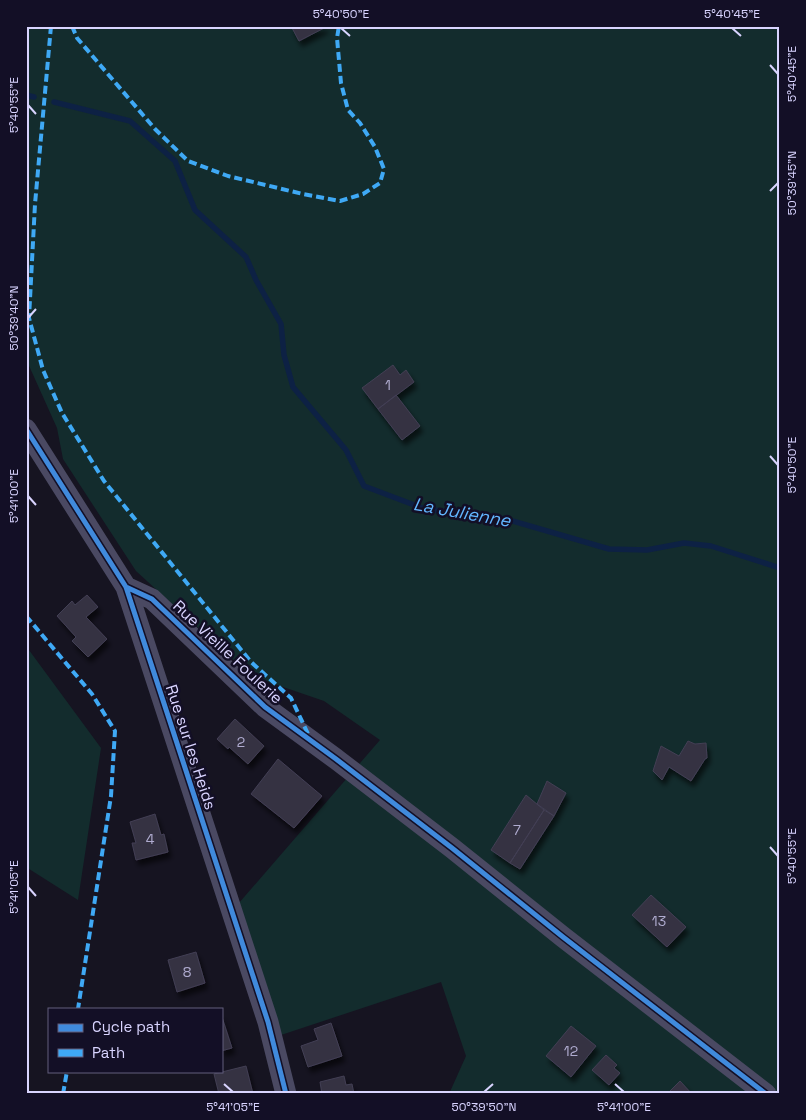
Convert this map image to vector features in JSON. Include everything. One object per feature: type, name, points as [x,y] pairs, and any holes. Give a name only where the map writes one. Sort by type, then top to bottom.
[{"type":"street","name":"Rue sur les Heids","points":[[26,430],[37,444],[126,587],[265,1013],[286,1094]]},
{"type":"street","name":"Rue Vieille Foulerie","points":[[126,587],[152,599],[265,707],[452,848],[563,937],[766,1094]]},
{"type":"green space","points":[[26,26],[780,26],[780,1094],[449,1094],[466,1056],[441,982],[281,1035],[239,903],[380,740],[324,701],[251,676],[136,571],[63,459],[57,428],[26,359]]},
{"type":"green space","points":[[26,646],[101,748],[78,900],[26,867]]},
{"type":"building","points":[[291,26],[325,26],[326,27],[299,41]]},
{"type":"building","points":[[393,365],[400,375],[406,370],[414,382],[378,409],[362,388]]},
{"type":"building","points":[[396,395],[420,426],[402,440],[378,409]]},
{"type":"building","points":[[87,595],[98,607],[86,617],[107,639],[88,657],[72,641],[76,637],[57,616],[72,601],[75,605]]},
{"type":"building","points":[[235,719],[264,746],[248,764],[217,739]]},
{"type":"building","points":[[688,741],[695,744],[706,743],[707,758],[691,781],[669,767],[662,780],[653,771],[661,746],[679,756]]},
{"type":"building","points":[[278,759],[322,796],[294,828],[251,794]]},
{"type":"building","points":[[547,781],[566,793],[554,816],[537,804]]},
{"type":"building","points":[[526,795],[544,810],[510,863],[491,850]]},
{"type":"building","points":[[544,810],[554,816],[520,869],[510,863]]},
{"type":"building","points":[[155,814],[161,835],[164,834],[168,852],[136,860],[132,843],[136,843],[130,822]]},
{"type":"building","points":[[651,895],[686,927],[667,947],[632,915]]},
{"type":"building","points":[[196,952],[205,983],[177,992],[168,960]]},
{"type":"building","points":[[222,1017],[232,1048],[222,1051]]},
{"type":"building","points":[[331,1023],[342,1056],[308,1067],[301,1046],[318,1040],[314,1029]]},
{"type":"building","points":[[571,1026],[596,1046],[571,1077],[546,1056]]},
{"type":"building","points":[[606,1055],[617,1065],[614,1068],[620,1073],[609,1085],[592,1070]]},
{"type":"building","points":[[246,1066],[253,1094],[219,1094],[214,1074]]},
{"type":"building","points":[[344,1076],[346,1085],[352,1084],[354,1094],[322,1094],[320,1082]]},
{"type":"building","points":[[680,1081],[692,1094],[667,1094]]},
{"type":"waterway","name":"La Julienne","points":[[26,95],[34,97]]},
{"type":"waterway","name":"La Julienne","points":[[54,102],[130,121],[175,161],[195,210],[246,257],[256,280],[281,324],[284,355],[293,387],[346,450],[364,486],[425,509],[506,519],[609,549],[647,550],[684,543],[711,546],[780,568]]},
{"type":"marked path","points":[[51,26],[35,204],[29,318],[43,370],[62,413],[104,481],[251,662],[291,698],[309,736]]},
{"type":"marked path","points":[[72,26],[77,38],[155,129],[188,161],[228,176],[340,201],[363,194],[380,183],[384,169],[375,147],[360,123],[348,110],[341,83],[337,38],[339,26]]},
{"type":"marked path","points":[[26,616],[92,694],[115,731],[111,796],[78,1008]]},
{"type":"marked path","points":[[63,1094],[67,1072]]},
{"type":"cycle path","points":[[26,429],[126,587],[268,1022],[286,1094]]},
{"type":"cycle path","points":[[126,587],[152,599],[265,707],[452,848],[563,937],[766,1094]]}]
